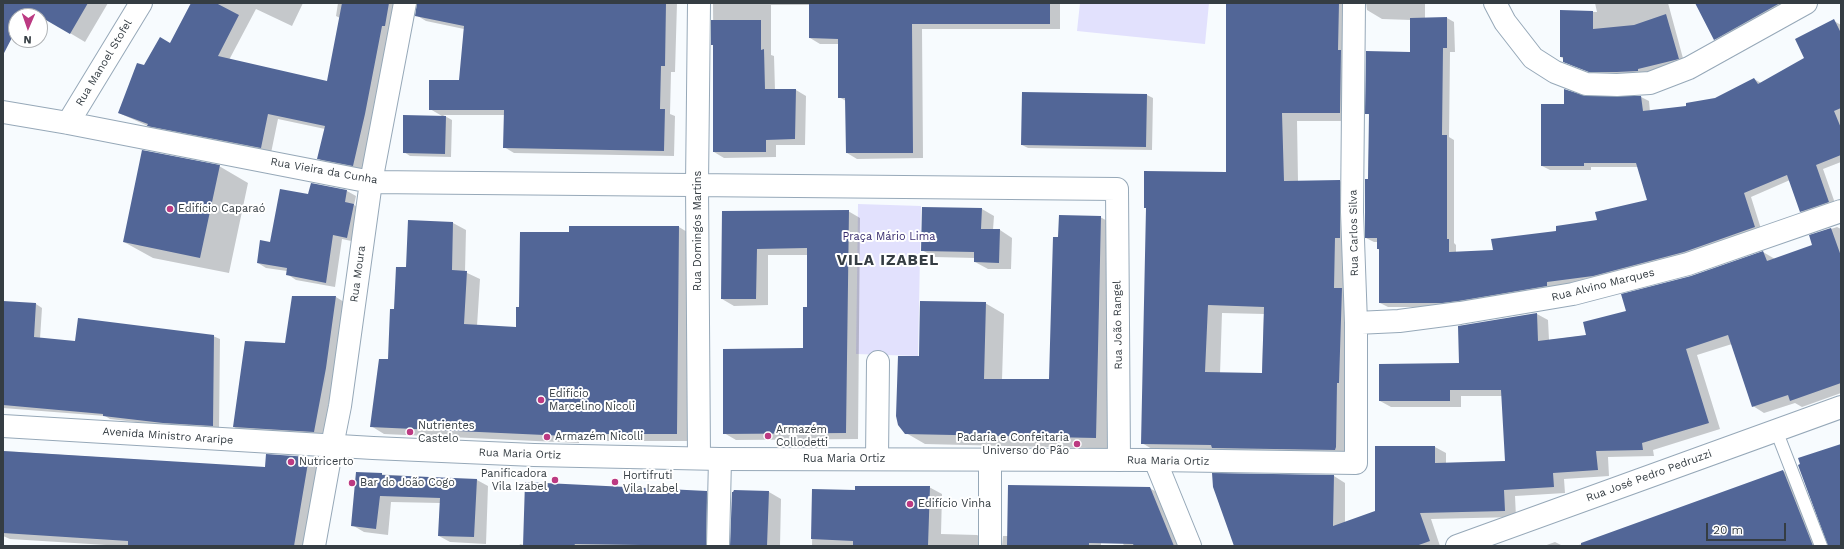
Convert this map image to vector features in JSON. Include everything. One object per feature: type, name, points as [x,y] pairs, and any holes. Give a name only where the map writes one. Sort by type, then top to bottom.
[{"type":"street","name":"Rua Manoel Stofel","points":[[68,123],[141,3]]},
{"type":"street","name":"Rua Moura","points":[[314,546],[340,406],[371,182],[405,3]]},
{"type":"street","name":"Rua Domingos Martins","points":[[699,3],[697,185],[710,459],[718,546]]},
{"type":"street","name":"Rua Carlos Silva","points":[[1354,3],[1352,212],[1356,322],[1356,463]]},
{"type":"street","points":[[1495,3],[1505,22],[1533,58],[1555,72],[1586,84],[1617,86],[1650,83],[1689,68],[1806,3]]},
{"type":"street","name":"Rua Vieira da Cunha","points":[[3,112],[68,123],[371,182],[697,185]]},
{"type":"street","name":"Rua João Rangel","points":[[697,185],[1117,189],[1119,460]]},
{"type":"street","name":"Rua Alvino Marques","points":[[1356,322],[1399,321],[1460,313],[1573,294],[1688,264],[1841,211]]},
{"type":"street","points":[[877,459],[878,362]]},
{"type":"street","name":"Rua José Pedro Pedruzzi","points":[[1457,546],[1841,406]]},
{"type":"street","name":"Avenida Ministro Araripe","points":[[3,426],[332,446]]},
{"type":"street","name":"Rua Maria Ortiz","points":[[332,446],[534,455],[710,459],[1155,460],[1356,463]]},
{"type":"street","points":[[990,459],[990,546]]},
{"type":"street","points":[[1155,460],[1190,546]]},
{"type":"lane","points":[[1776,430],[1821,546]]},
{"type":"green space","points":[[1080,3],[1209,3],[1205,44],[1077,31]]},
{"type":"green space","name":"Praça Mário Lima","points":[[858,204],[921,206],[918,356],[856,354]]},
{"type":"building","points":[[3,3],[88,3],[70,34],[48,21],[48,8],[8,8],[8,45],[3,55]]},
{"type":"building","points":[[191,3],[216,3],[239,15],[218,56],[327,81],[342,3],[389,3],[385,26],[382,26],[365,114],[353,166],[317,159],[325,126],[268,114],[261,148],[147,126],[148,124],[118,113],[137,63],[144,65],[160,37],[170,43]]},
{"type":"building","points":[[417,3],[666,3],[665,66],[661,66],[660,109],[665,109],[664,151],[503,148],[504,110],[429,110],[429,80],[459,80],[464,26],[415,16]]},
{"type":"building","points":[[809,3],[1050,3],[1050,24],[912,24],[913,153],[846,153],[845,98],[838,98],[838,39],[809,38]]},
{"type":"building","points":[[1226,3],[1339,3],[1338,50],[1341,50],[1340,113],[1282,113],[1284,181],[1340,180],[1340,238],[1335,238],[1334,288],[1342,288],[1335,450],[1212,448],[1211,445],[1141,444],[1146,208],[1144,208],[1144,171],[1226,172]],"holes":[[[1208,305],[1264,307],[1262,373],[1205,372]]]},
{"type":"building","points":[[1695,3],[1780,3],[1714,40]]},
{"type":"building","points":[[1560,10],[1593,11],[1593,29],[1634,25],[1666,14],[1679,59],[1638,69],[1638,71],[1617,72],[1589,72],[1563,62],[1563,57],[1560,57]]},
{"type":"building","points":[[1447,17],[1447,48],[1443,48],[1442,135],[1447,135],[1447,239],[1449,239],[1449,252],[1493,250],[1491,239],[1556,231],[1556,226],[1597,220],[1595,212],[1647,200],[1636,163],[1584,163],[1584,166],[1541,166],[1541,104],[1564,104],[1564,89],[1586,96],[1641,96],[1643,111],[1686,106],[1686,103],[1715,98],[1754,78],[1758,84],[1804,58],[1795,39],[1834,19],[1841,33],[1841,108],[1834,111],[1841,128],[1841,155],[1816,165],[1829,202],[1800,212],[1787,175],[1744,193],[1755,227],[1684,252],[1593,276],[1547,282],[1547,286],[1458,301],[1442,303],[1379,303],[1379,249],[1377,249],[1377,238],[1365,238],[1365,179],[1368,179],[1369,114],[1365,114],[1366,51],[1410,52],[1410,18]]},
{"type":"building","points":[[711,20],[761,20],[761,50],[764,49],[765,89],[796,89],[795,139],[766,140],[766,152],[713,152],[713,45],[711,45]]},
{"type":"building","points":[[1022,92],[1147,94],[1146,147],[1021,145]]},
{"type":"building","points":[[403,115],[446,116],[445,154],[403,153]]},
{"type":"building","name":"Edifício Caparaó","points":[[142,150],[220,165],[200,258],[123,242]]},
{"type":"building","points":[[311,183],[347,190],[345,202],[354,204],[347,238],[333,235],[326,283],[286,275],[287,268],[257,263],[260,240],[270,242],[280,189],[308,194]]},
{"type":"building","points":[[922,207],[982,208],[981,229],[1000,229],[999,263],[974,262],[974,252],[921,251]]},
{"type":"building","points":[[849,210],[846,433],[723,434],[723,349],[803,348],[803,307],[807,307],[807,248],[757,249],[756,299],[721,299],[722,211]]},
{"type":"building","points":[[1059,215],[1101,216],[1096,438],[905,434],[898,425],[896,416],[898,356],[919,356],[920,301],[986,302],[984,379],[1049,379],[1053,237],[1058,237]]},
{"type":"building","points":[[408,220],[453,222],[452,270],[467,271],[464,324],[516,327],[516,307],[519,307],[520,232],[569,232],[569,226],[679,226],[677,434],[566,434],[566,436],[370,427],[379,359],[388,359],[390,309],[394,309],[396,267],[406,267]]},
{"type":"building","points":[[1831,228],[1841,256],[1841,383],[1790,401],[1788,395],[1752,407],[1728,335],[1686,349],[1709,423],[1642,443],[1643,450],[1596,451],[1598,470],[1553,473],[1554,487],[1504,490],[1505,511],[1420,513],[1430,541],[1416,546],[1234,546],[1213,487],[1212,473],[1334,475],[1333,526],[1375,511],[1375,446],[1435,446],[1435,463],[1505,461],[1501,390],[1450,390],[1450,401],[1379,401],[1379,364],[1459,363],[1458,326],[1537,313],[1538,341],[1586,335],[1583,322],[1626,311],[1621,294],[1691,276],[1763,251],[1767,261],[1812,245],[1809,235]]},
{"type":"building","points":[[292,296],[336,296],[326,368],[314,432],[233,427],[245,341],[285,343]]},
{"type":"building","points":[[3,301],[36,303],[34,337],[75,341],[78,318],[214,335],[213,426],[163,423],[103,416],[103,414],[3,405]]},
{"type":"building","points":[[1841,444],[1841,546],[1828,546],[1798,465],[1800,464],[1798,458]]},
{"type":"building","points":[[3,451],[265,467],[266,454],[309,457],[294,546],[128,546],[128,541],[3,533]]},
{"type":"building","points":[[1783,470],[1813,546],[1581,546],[1581,543]]},
{"type":"building","points":[[356,472],[382,473],[382,475],[477,479],[474,537],[438,536],[440,498],[380,496],[376,529],[351,526]]},
{"type":"building","points":[[525,482],[707,491],[706,546],[575,544],[574,546],[523,546]]},
{"type":"building","points":[[1008,485],[1150,487],[1174,546],[1134,546],[1133,544],[1089,543],[1089,546],[1007,546]]},
{"type":"building","points":[[855,486],[930,486],[928,546],[853,546],[853,541],[811,539],[812,489],[855,490]]},
{"type":"building","points":[[734,490],[769,491],[767,546],[730,546],[732,492]]},
{"type":"place","name":"Edifício Caparaó","points":[[170,209]]},
{"type":"place","name":"Edifício Marcelino Nicoli","points":[[541,400]]},
{"type":"place","name":"Nutrientes Castelo","points":[[410,432]]},
{"type":"place","name":"Armazém Collodetti","points":[[768,436]]},
{"type":"place","name":"Armazém Nicolli","points":[[547,437]]},
{"type":"place","name":"Padaria e Confeitaria Universo do Pão","points":[[1077,444]]},
{"type":"place","name":"Nutricerto","points":[[291,462]]},
{"type":"place","name":"Panificadora Vila Izabel","points":[[555,480]]},
{"type":"place","name":"Hortifruti Vila Izabel","points":[[615,482]]},
{"type":"place","name":"Bar do João Cogo","points":[[352,483]]},
{"type":"place","name":"Edifício Vinha","points":[[910,504]]},
{"type":"district","name":"VILA IZABEL","points":[[888,261]]}]
